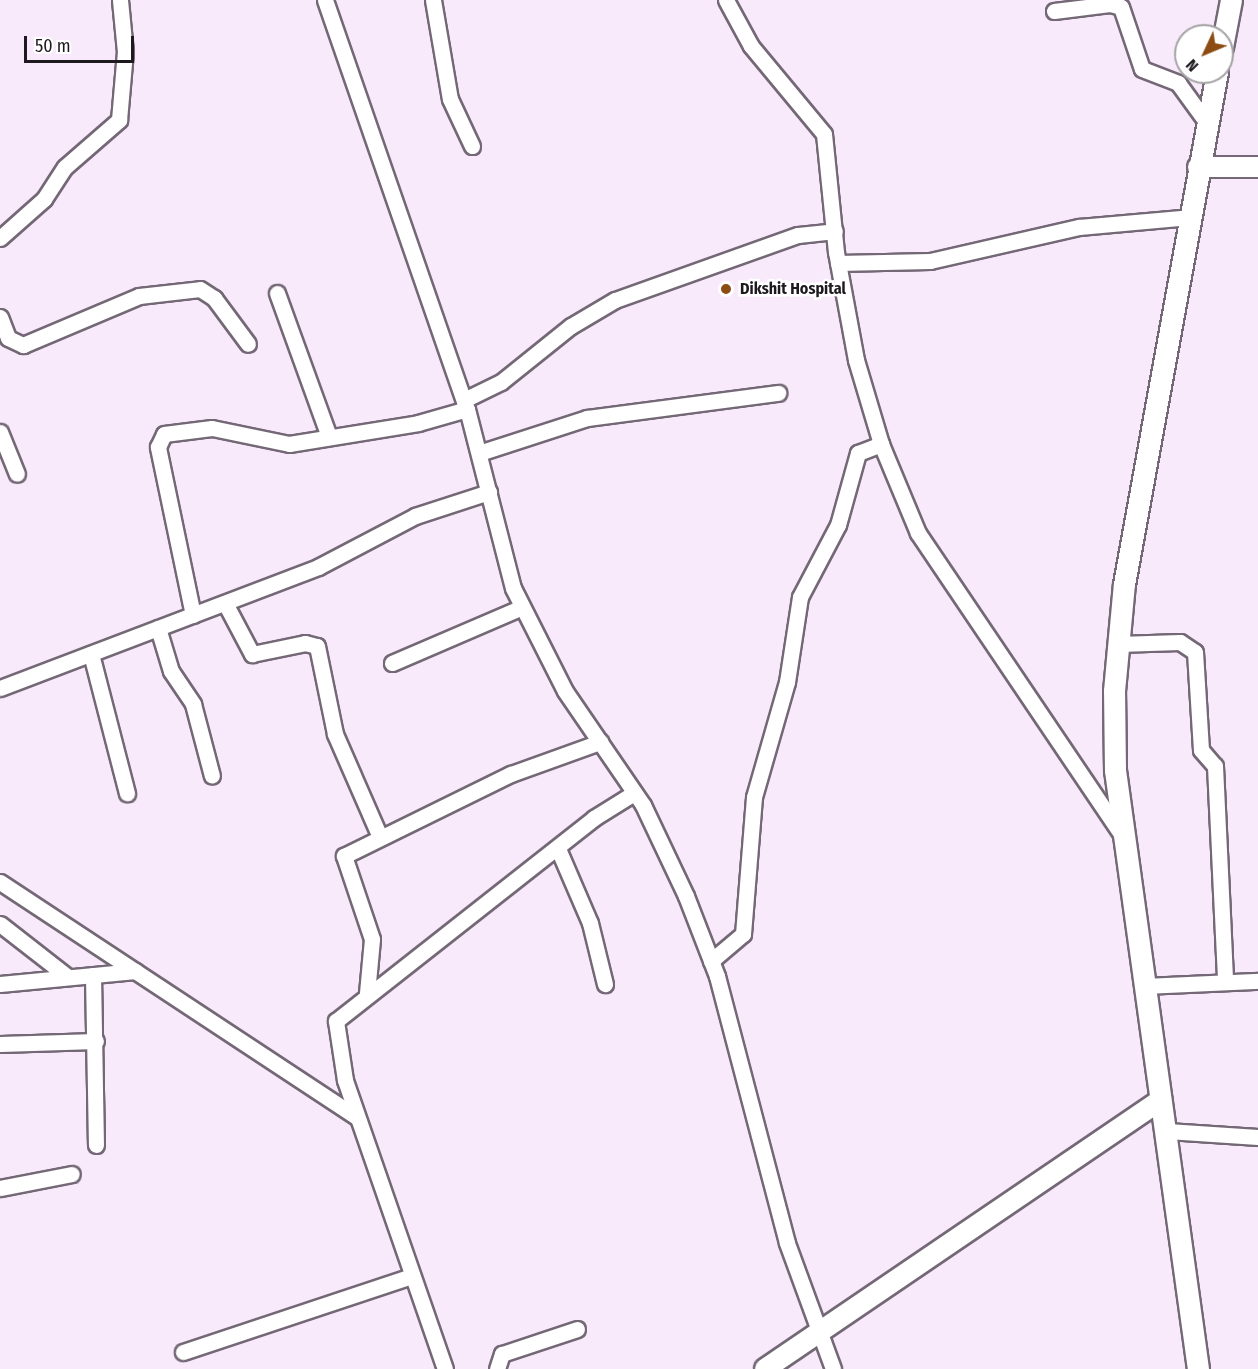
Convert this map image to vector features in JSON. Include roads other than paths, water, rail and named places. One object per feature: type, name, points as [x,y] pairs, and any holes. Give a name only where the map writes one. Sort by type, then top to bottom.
[{"type":"main road","points":[[1226,24],[1231,0]]},
{"type":"main road","points":[[1198,1369],[1167,1131],[1115,770],[1118,644],[1124,584],[1215,84]]},
{"type":"street","points":[[0,238],[44,199],[65,167],[119,120],[125,52],[120,0]]},
{"type":"street","points":[[325,0],[465,404],[520,608],[600,742],[634,792],[711,961],[787,1243],[833,1369]]},
{"type":"street","points":[[433,0],[450,99],[472,146]]},
{"type":"street","points":[[726,0],[758,56],[824,134],[838,264],[856,360],[881,444],[918,533],[1125,841]]},
{"type":"street","points":[[1054,11],[1110,3],[1121,7],[1142,69],[1178,82],[1207,123]]},
{"type":"street","points":[[1198,167],[1258,166]]},
{"type":"street","points":[[838,264],[930,261],[1079,227],[1190,217]]},
{"type":"street","points":[[193,615],[168,508],[160,439],[200,428],[282,443],[329,437],[465,404],[501,382],[571,326],[615,300],[798,235],[835,231]]},
{"type":"street","points":[[0,352],[15,344],[39,341],[139,296],[200,289],[214,298],[249,344]]},
{"type":"street","points":[[277,293],[329,437]]},
{"type":"street","points":[[0,317],[15,344]]},
{"type":"street","points":[[479,453],[587,418],[778,393]]},
{"type":"street","points":[[0,432],[17,474]]},
{"type":"street","points":[[711,961],[743,934],[754,797],[787,682],[800,597],[838,525],[858,453],[881,444]]},
{"type":"street","points":[[0,688],[318,567],[415,516],[489,492]]},
{"type":"street","points":[[225,603],[252,654],[305,643],[317,646],[335,734],[380,837]]},
{"type":"street","points":[[392,663],[520,608]]},
{"type":"street","points":[[158,628],[171,671],[193,704],[212,776]]},
{"type":"street","points":[[1118,644],[1180,642],[1195,652],[1201,750],[1215,766],[1225,982]]},
{"type":"street","points":[[91,654],[127,793]]},
{"type":"street","points":[[367,993],[372,939],[343,860],[380,837],[511,774],[600,742]]},
{"type":"street","points":[[445,1369],[357,1117],[334,1035],[336,1021],[367,993],[558,851],[594,818],[634,792]]},
{"type":"street","points":[[558,851],[590,923],[605,984]]},
{"type":"street","points":[[0,882],[357,1117]]},
{"type":"street","points":[[0,924],[68,977]]},
{"type":"street","points":[[0,984],[135,971]]},
{"type":"street","points":[[93,975],[96,1041],[96,1145]]},
{"type":"street","points":[[1146,986],[1258,981]]},
{"type":"street","points":[[0,1044],[96,1041]]},
{"type":"street","points":[[765,1369],[1161,1100]]},
{"type":"street","points":[[1167,1131],[1258,1137]]},
{"type":"street","points":[[0,1188],[72,1174]]},
{"type":"street","points":[[183,1352],[412,1276]]},
{"type":"street","points":[[497,1369],[502,1354],[577,1329]]},
{"type":"place","name":"Dikshit Hospital","points":[[726,289]]}]
